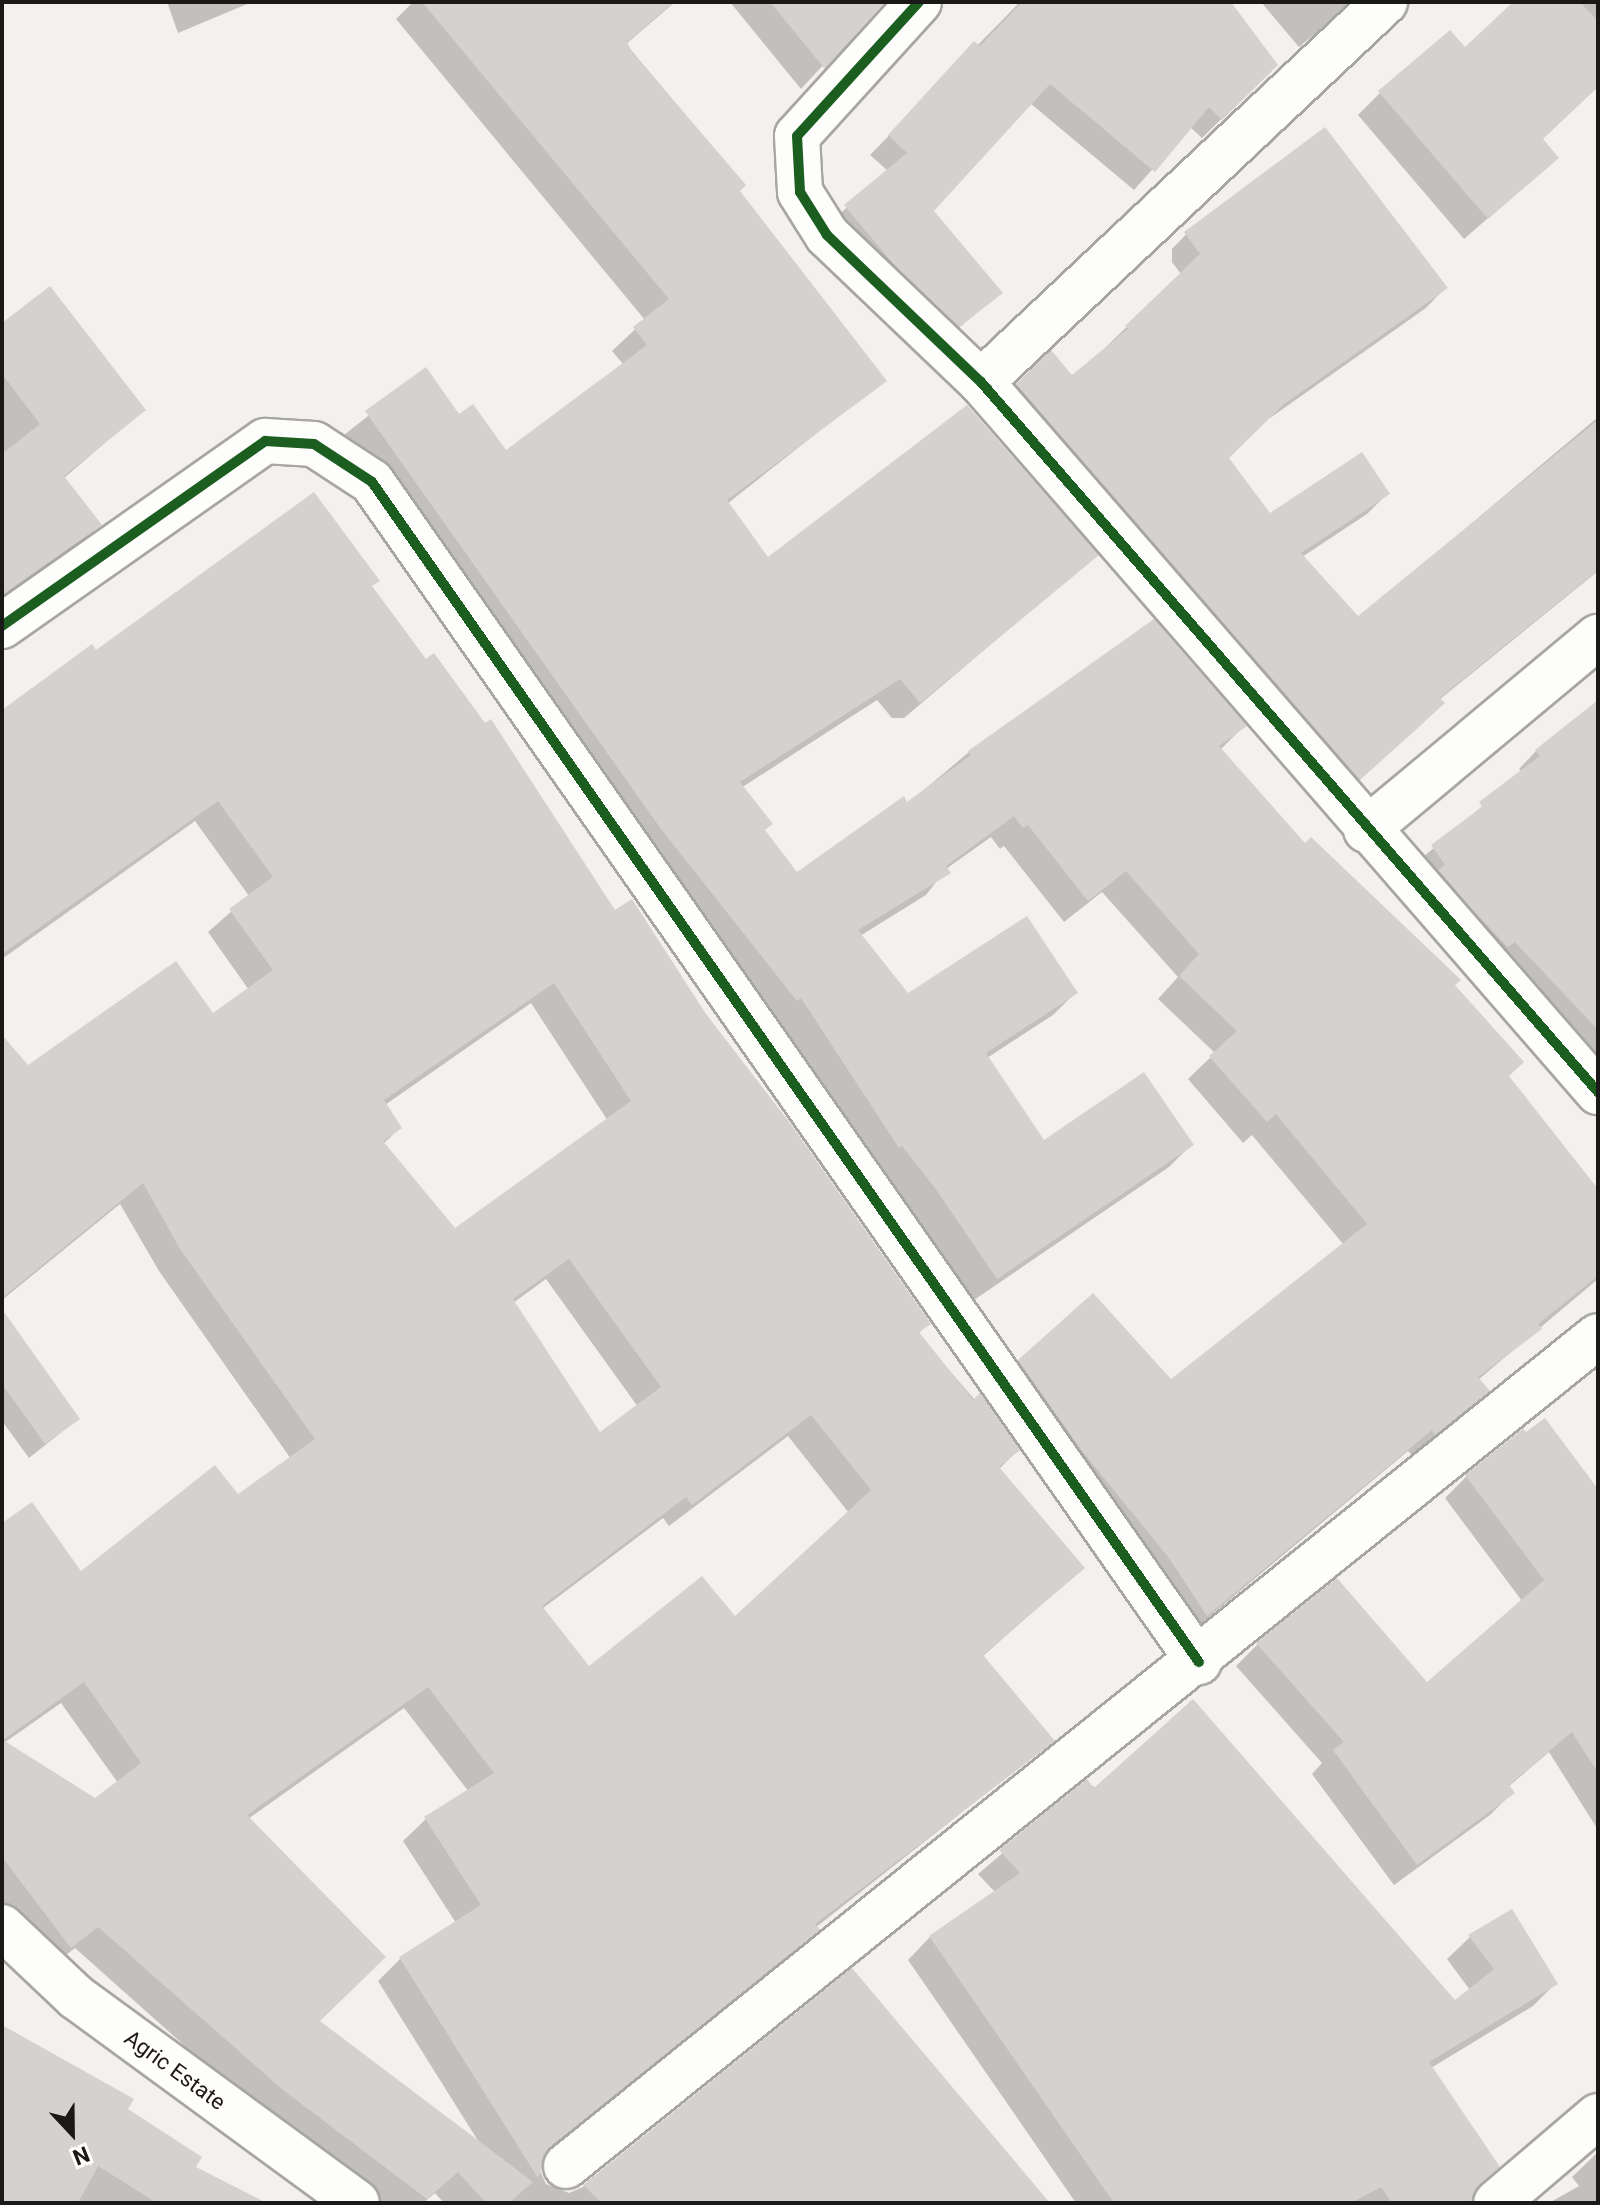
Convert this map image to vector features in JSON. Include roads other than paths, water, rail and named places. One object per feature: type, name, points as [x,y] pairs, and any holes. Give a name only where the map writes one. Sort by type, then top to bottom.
[{"type":"street","points":[[919,2],[797,136],[800,192],[827,235],[981,382],[1366,830],[1598,1092]]},
{"type":"street","points":[[981,382],[1385,2]]},
{"type":"street","points":[[2,626],[265,441],[314,444],[372,482],[1199,1662]]},
{"type":"street","points":[[1366,830],[1598,637]]},
{"type":"street","points":[[566,2166],[1199,1662],[1598,1336]]},
{"type":"street","name":"Agric Estate","points":[[2,1927],[76,1997],[357,2203]]},
{"type":"street","points":[[1496,2203],[1598,2116]]}]
